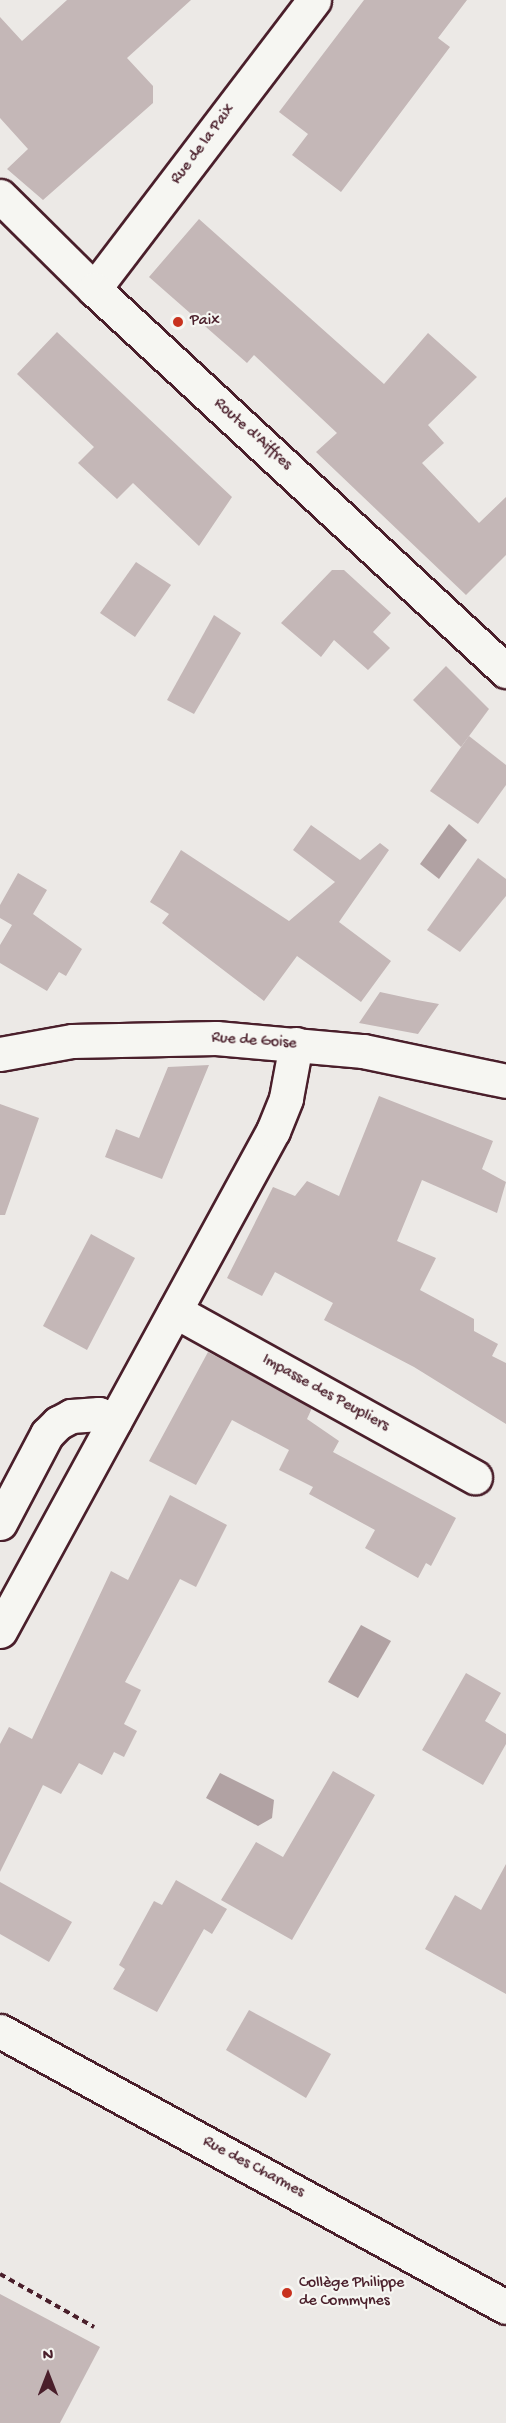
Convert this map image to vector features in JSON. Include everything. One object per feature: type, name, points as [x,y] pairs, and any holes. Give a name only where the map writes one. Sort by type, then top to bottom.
[{"type":"street","name":"Rue de la Paix","points":[[94,290],[314,0]]},
{"type":"street","name":"Route d'Aiffres","points":[[0,196],[94,290],[506,670]]},
{"type":"street","name":"Rue de Goise","points":[[0,1054],[72,1041],[155,1038],[296,1044],[363,1051],[506,1081]]},
{"type":"street","points":[[0,1629],[273,1131],[286,1098],[296,1044]]},
{"type":"street","name":"Impasse des Peupliers","points":[[175,1311],[475,1477]]},
{"type":"street","points":[[0,1523],[47,1434],[58,1423],[71,1416],[99,1414],[115,1421]]},
{"type":"street","name":"Rue des Charmes","points":[[0,2031],[506,2307]]},
{"type":"path","points":[[0,2274],[94,2327]]},
{"type":"shaded area","points":[[449,824],[467,840],[439,879],[420,864]]},
{"type":"shaded area","points":[[361,1625],[391,1641],[358,1698],[328,1682]]},
{"type":"shaded area","points":[[220,1773],[274,1800],[272,1818],[258,1826],[206,1798]]},
{"type":"building","points":[[67,0],[191,0],[127,58],[153,86],[153,103],[43,200],[7,169],[28,149],[0,118],[0,17],[22,41]]},
{"type":"building","points":[[364,0],[467,0],[438,38],[450,47],[341,192],[292,155],[308,134],[279,112]]},
{"type":"building","points":[[199,219],[384,384],[428,333],[477,377],[428,425],[444,443],[422,463],[479,523],[506,497],[506,555],[466,595],[316,452],[337,433],[254,355],[247,363],[149,277]]},
{"type":"building","points":[[57,332],[232,497],[199,546],[133,483],[117,499],[78,463],[94,447],[17,374]]},
{"type":"building","points":[[136,562],[171,585],[135,637],[100,613]]},
{"type":"building","points":[[332,570],[344,570],[391,613],[373,632],[390,648],[368,670],[334,640],[321,657],[281,623]]},
{"type":"building","points":[[214,615],[241,633],[194,714],[167,700]]},
{"type":"building","points":[[446,666],[489,709],[461,747],[413,700]]},
{"type":"building","points":[[469,736],[506,765],[506,785],[478,824],[430,791]]},
{"type":"building","points":[[311,825],[360,860],[380,843],[389,850],[339,922],[391,961],[361,1002],[297,956],[264,1001],[162,923],[169,914],[150,902],[181,850],[289,921],[335,882],[293,850]]},
{"type":"building","points":[[478,858],[506,879],[506,896],[460,952],[427,930]]},
{"type":"building","points":[[18,873],[47,890],[33,914],[82,949],[66,976],[59,972],[47,991],[0,963],[0,945],[12,925],[0,918],[0,905]]},
{"type":"building","points":[[380,992],[439,1004],[418,1034],[359,1023]]},
{"type":"building","points":[[209,1065],[162,1179],[105,1157],[116,1129],[139,1138],[168,1067]]},
{"type":"building","points":[[379,1096],[493,1141],[482,1169],[506,1182],[497,1213],[422,1180],[397,1241],[436,1258],[420,1290],[474,1319],[474,1331],[498,1344],[492,1356],[506,1363],[506,1424],[414,1367],[324,1320],[333,1303],[275,1272],[262,1296],[227,1278],[273,1187],[295,1196],[307,1181],[339,1196]]},
{"type":"building","points":[[0,1104],[39,1118],[5,1215],[0,1215]]},
{"type":"building","points":[[91,1234],[135,1258],[87,1350],[43,1326]]},
{"type":"building","points":[[208,1352],[312,1408],[307,1419],[339,1441],[333,1452],[456,1518],[431,1566],[426,1563],[418,1578],[365,1548],[375,1530],[309,1494],[313,1487],[279,1470],[289,1450],[232,1420],[196,1485],[149,1461]]},
{"type":"building","points":[[170,1495],[227,1525],[196,1587],[180,1579],[125,1682],[141,1690],[124,1724],[137,1731],[124,1757],[114,1752],[102,1775],[79,1763],[61,1794],[43,1785],[0,1872],[0,1744],[9,1727],[32,1739],[111,1571],[128,1580]]},
{"type":"building","points":[[466,1673],[501,1693],[485,1721],[506,1734],[506,1744],[483,1785],[422,1750]]},
{"type":"building","points":[[333,1771],[375,1795],[292,1940],[221,1900],[256,1842],[283,1857]]},
{"type":"building","points":[[506,1864],[506,1994],[425,1949],[455,1895],[481,1910]]},
{"type":"building","points":[[176,1880],[227,1909],[212,1934],[204,1929],[157,2012],[113,1989],[125,1969],[119,1965],[154,1901],[162,1905]]},
{"type":"building","points":[[0,1882],[72,1922],[49,1962],[0,1934]]},
{"type":"building","points":[[249,2010],[331,2054],[306,2098],[226,2050]]},
{"type":"building","points":[[0,2294],[100,2347],[60,2423],[0,2423]]},
{"type":"place","name":"Paix","points":[[178,322]]},
{"type":"place","name":"Collège Philippe de Commynes","points":[[287,2293]]}]
